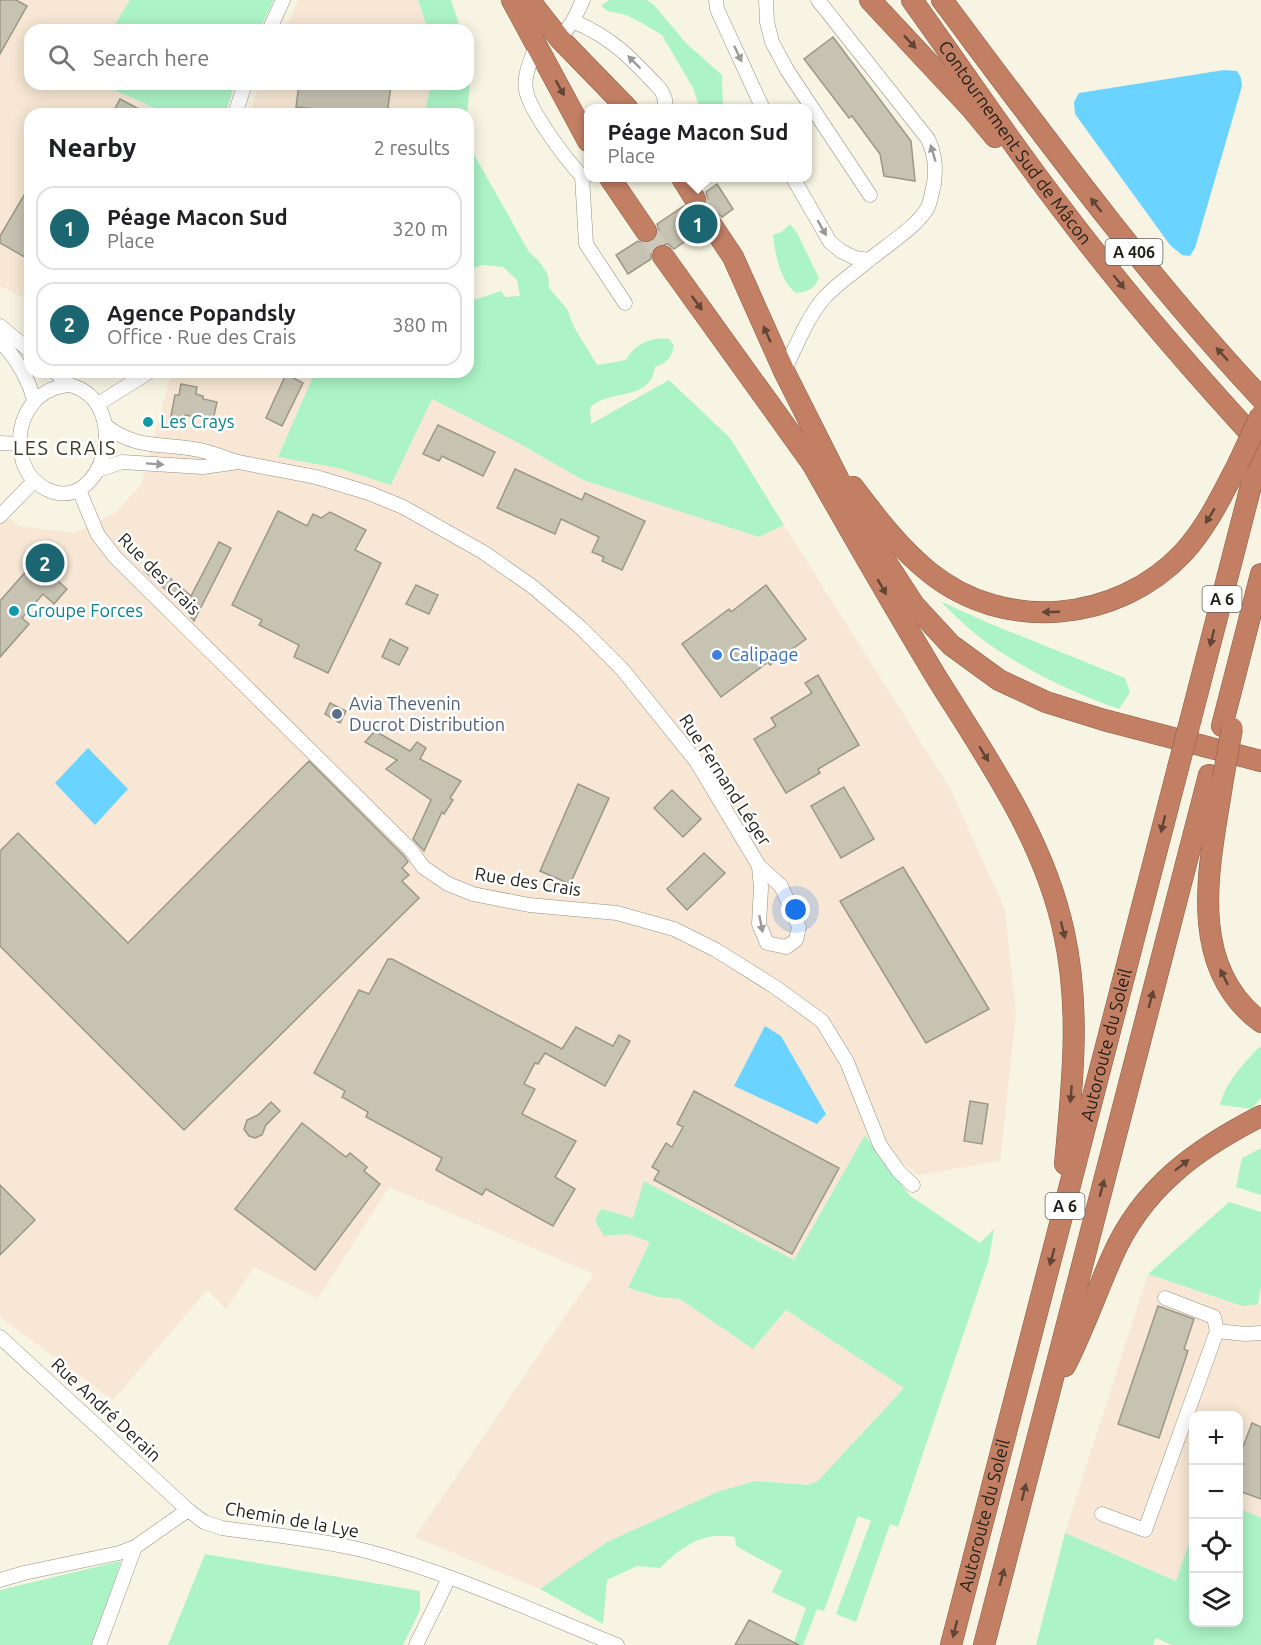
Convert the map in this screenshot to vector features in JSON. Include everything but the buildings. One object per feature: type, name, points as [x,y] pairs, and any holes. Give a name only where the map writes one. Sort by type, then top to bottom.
[{"type":"highway","points":[[512,0],[584,134]]},
{"type":"highway","points":[[529,0],[560,39],[624,104]]},
{"type":"highway","points":[[870,0],[971,108],[1030,181],[1057,203]]},
{"type":"highway","name":"Contournement Sud de Mâcon","points":[[912,0],[1057,203],[1168,342],[1261,446]]},
{"type":"highway","name":"Contournement Sud de Mâcon","points":[[942,0],[1120,236],[1175,302],[1261,398]]},
{"type":"highway","points":[[957,0],[1016,99]]},
{"type":"highway","points":[[613,182],[646,231]]},
{"type":"highway","points":[[685,182],[695,199]]},
{"type":"highway","points":[[711,224],[733,256],[784,372],[860,522],[914,605],[951,645],[999,680],[1046,702],[1261,761]]},
{"type":"highway","points":[[663,256],[812,463],[860,522]]},
{"type":"highway","points":[[820,444],[894,538],[930,573],[974,599],[999,607],[1033,612],[1066,612],[1098,606],[1128,593],[1156,577],[1183,553],[1208,521],[1261,415]]},
{"type":"highway","name":"Autoroute du Soleil","points":[[951,1645],[1261,446]]},
{"type":"highway","points":[[812,463],[893,605],[1023,820],[1041,858],[1055,898],[1070,966],[1075,1036],[1060,1224]]},
{"type":"highway","name":"Autoroute du Soleil","points":[[984,1645],[1045,1407],[1216,777],[1261,574]]},
{"type":"highway","points":[[1216,777],[1208,880],[1209,927],[1212,945],[1222,975],[1240,1003],[1261,1022]]},
{"type":"highway","points":[[1045,1407],[1078,1340],[1112,1255],[1129,1224],[1149,1197],[1168,1175],[1191,1158],[1261,1116]]},
{"type":"street","points":[[271,24],[283,0]]},
{"type":"street","points":[[560,39],[573,21],[583,0]]},
{"type":"street","points":[[716,0],[717,9],[761,104]]},
{"type":"street","points":[[766,0],[767,22],[772,42],[810,104]]},
{"type":"street","points":[[784,372],[813,313],[827,295],[918,219],[927,208],[932,195],[936,162],[928,139],[818,0]]},
{"type":"street","points":[[573,21],[605,37],[627,56],[661,90],[665,104]]},
{"type":"street","points":[[536,45],[526,79],[526,90],[532,106],[569,163],[584,175]]},
{"type":"street","points":[[238,108],[243,90]]},
{"type":"street","points":[[812,107],[870,195]]},
{"type":"street","points":[[585,182],[586,244],[625,303]]},
{"type":"street","points":[[796,182],[830,242],[855,258],[869,260]]},
{"type":"street","points":[[0,326],[24,346]]},
{"type":"street","points":[[0,341],[24,373]]},
{"type":"street","points":[[27,378],[34,400]]},
{"type":"street","points":[[62,378],[70,385],[87,392],[98,404],[106,426],[105,449],[98,470],[90,481],[78,490],[65,493],[49,490],[34,481],[25,467],[21,444],[24,419],[34,400],[53,388],[70,385]]},
{"type":"street","points":[[98,404],[140,378]]},
{"type":"street","name":"Rue Fernand Léger","points":[[106,426],[126,440],[194,449],[238,462],[316,477],[369,493],[403,507],[483,552],[533,587],[580,627],[622,669],[696,761],[739,843],[781,886],[799,927],[796,940],[786,946],[767,943],[759,924],[761,888],[759,866]]},
{"type":"street","points":[[0,443],[21,444]]},
{"type":"street","points":[[203,467],[204,452]]},
{"type":"street","name":"Rue Fernand Léger","points":[[98,470],[122,462],[203,467],[238,462]]},
{"type":"street","points":[[0,516],[34,481]]},
{"type":"street","name":"Rue des Crais","points":[[78,490],[98,535],[121,563],[411,850],[423,867],[448,884],[473,894],[529,904],[617,913],[674,929],[716,950],[775,987],[822,1021],[847,1062],[880,1145],[899,1172],[913,1185]]},
{"type":"street","points":[[1102,1514],[1145,1530],[1217,1330],[1215,1317],[1165,1298]]},
{"type":"street","points":[[1217,1330],[1245,1334],[1261,1333]]},
{"type":"street","name":"Rue André Derain","points":[[0,1337],[188,1510]]},
{"type":"street","points":[[0,1580],[119,1553],[135,1547],[188,1510]]},
{"type":"street","name":"Chemin de la Lye","points":[[188,1510],[204,1522],[222,1528],[364,1551],[449,1578],[617,1645]]},
{"type":"street","points":[[99,1645],[135,1547]]},
{"type":"street","points":[[416,1645],[449,1578]]},
{"type":"shaded area","points":[[0,0],[130,0],[115,24],[24,24],[24,90],[114,90],[155,108],[24,108],[24,298],[0,286]]},
{"type":"shaded area","points":[[298,0],[418,0],[426,24],[288,24]]},
{"type":"shaded area","points":[[257,90],[430,90],[425,108],[252,108]]},
{"type":"shaded area","points":[[170,378],[312,378],[278,457],[338,468],[391,485],[432,398],[583,480],[759,537],[784,525],[951,790],[1005,910],[1016,1013],[1000,1161],[919,1175],[865,1136],[794,1260],[645,1181],[633,1218],[601,1209],[604,1236],[628,1234],[651,1242],[629,1288],[659,1297],[680,1299],[753,1349],[786,1310],[904,1388],[819,1481],[808,1485],[755,1481],[717,1492],[607,1542],[540,1589],[415,1537],[594,1274],[389,1187],[318,1298],[254,1267],[226,1309],[207,1290],[113,1400],[0,1317],[0,510],[19,526],[74,533],[115,513],[141,485]]},
{"type":"shaded area","points":[[1148,1274],[1242,1306],[1261,1303],[1261,1518],[1243,1510],[1243,1411],[1189,1411],[1189,1544],[1177,1581],[1065,1533]]},
{"type":"green space","points":[[130,0],[274,0],[262,24],[115,24]]},
{"type":"green space","points":[[418,0],[451,0],[459,24],[426,24]]},
{"type":"green space","points":[[609,0],[647,0],[653,4],[687,44],[722,75],[723,104],[699,104],[693,88],[662,35],[626,15],[608,11],[601,6]]},
{"type":"green space","points":[[114,90],[233,90],[227,108],[155,108]]},
{"type":"green space","points":[[430,90],[469,90],[468,108],[425,108]]},
{"type":"green space","points":[[474,155],[529,252],[539,261],[548,275],[549,288],[567,309],[574,327],[597,365],[626,360],[638,346],[650,340],[669,339],[674,345],[672,354],[655,367],[651,380],[644,387],[604,399],[590,408],[591,424],[669,380],[730,438],[784,525],[759,537],[583,480],[513,440],[432,399],[391,485],[338,468],[278,457],[312,378],[474,378],[474,300],[501,291],[505,297],[520,296],[517,280],[503,267],[483,265],[474,267]]},
{"type":"green space","points":[[790,224],[797,233],[819,278],[815,285],[804,292],[796,293],[790,288],[782,275],[777,258],[773,235],[783,231]]},
{"type":"green space","points":[[940,601],[1125,678],[1130,692],[1119,709],[1064,687],[993,647]]},
{"type":"green space","points":[[1259,1047],[1261,1048],[1261,1098],[1252,1109],[1220,1105],[1226,1088]]},
{"type":"green space","points":[[865,1135],[909,1195],[980,1243],[994,1229],[989,1259],[898,1527],[890,1524],[856,1622],[836,1614],[871,1521],[858,1516],[824,1611],[817,1609],[803,1645],[793,1645],[806,1608],[772,1592],[782,1571],[736,1546],[735,1537],[703,1538],[676,1553],[660,1568],[637,1566],[607,1580],[603,1624],[540,1589],[607,1542],[717,1492],[755,1481],[808,1485],[818,1481],[904,1388],[786,1310],[753,1349],[680,1299],[659,1297],[628,1288],[650,1242],[628,1234],[604,1236],[595,1221],[601,1209],[633,1218],[644,1181],[794,1260]]},
{"type":"green space","points":[[1261,1148],[1261,1195],[1236,1187],[1242,1158]]},
{"type":"green space","points":[[1229,1202],[1261,1212],[1261,1286],[1258,1304],[1242,1306],[1148,1274]]},
{"type":"green space","points":[[1243,1510],[1261,1518],[1261,1645],[1172,1645],[1156,1638],[1153,1645],[1036,1645],[1065,1533],[1176,1581],[1189,1544],[1189,1627],[1243,1627]]},
{"type":"green space","points":[[205,1554],[420,1591],[420,1610],[403,1645],[168,1645]]},
{"type":"green space","points":[[121,1561],[94,1645],[0,1645],[0,1590]]},
{"type":"water","points":[[1224,70],[1237,71],[1242,86],[1195,248],[1190,256],[1182,255],[1170,245],[1075,114],[1074,102],[1079,93]]},
{"type":"water","points":[[88,748],[128,789],[95,825],[55,783]]},
{"type":"water","points":[[765,1026],[781,1036],[826,1114],[817,1124],[734,1086]]},
{"type":"tunnel","points":[[695,199],[711,224]]},
{"type":"tunnel","points":[[646,231],[663,256]]},
{"type":"place","name":"Péage Macon Sud","points":[[698,224]]},
{"type":"place","name":"Les Crays","points":[[148,422]]},
{"type":"place","name":"Agence Popandsly","points":[[45,563]]},
{"type":"place","name":"Groupe Forces","points":[[14,611]]},
{"type":"place","name":"Calipage","points":[[717,655]]},
{"type":"place","name":"Avia Thevenin Ducrot Distribution","points":[[337,714]]},
{"type":"district","name":"LES CRAIS","points":[[65,448]]}]
